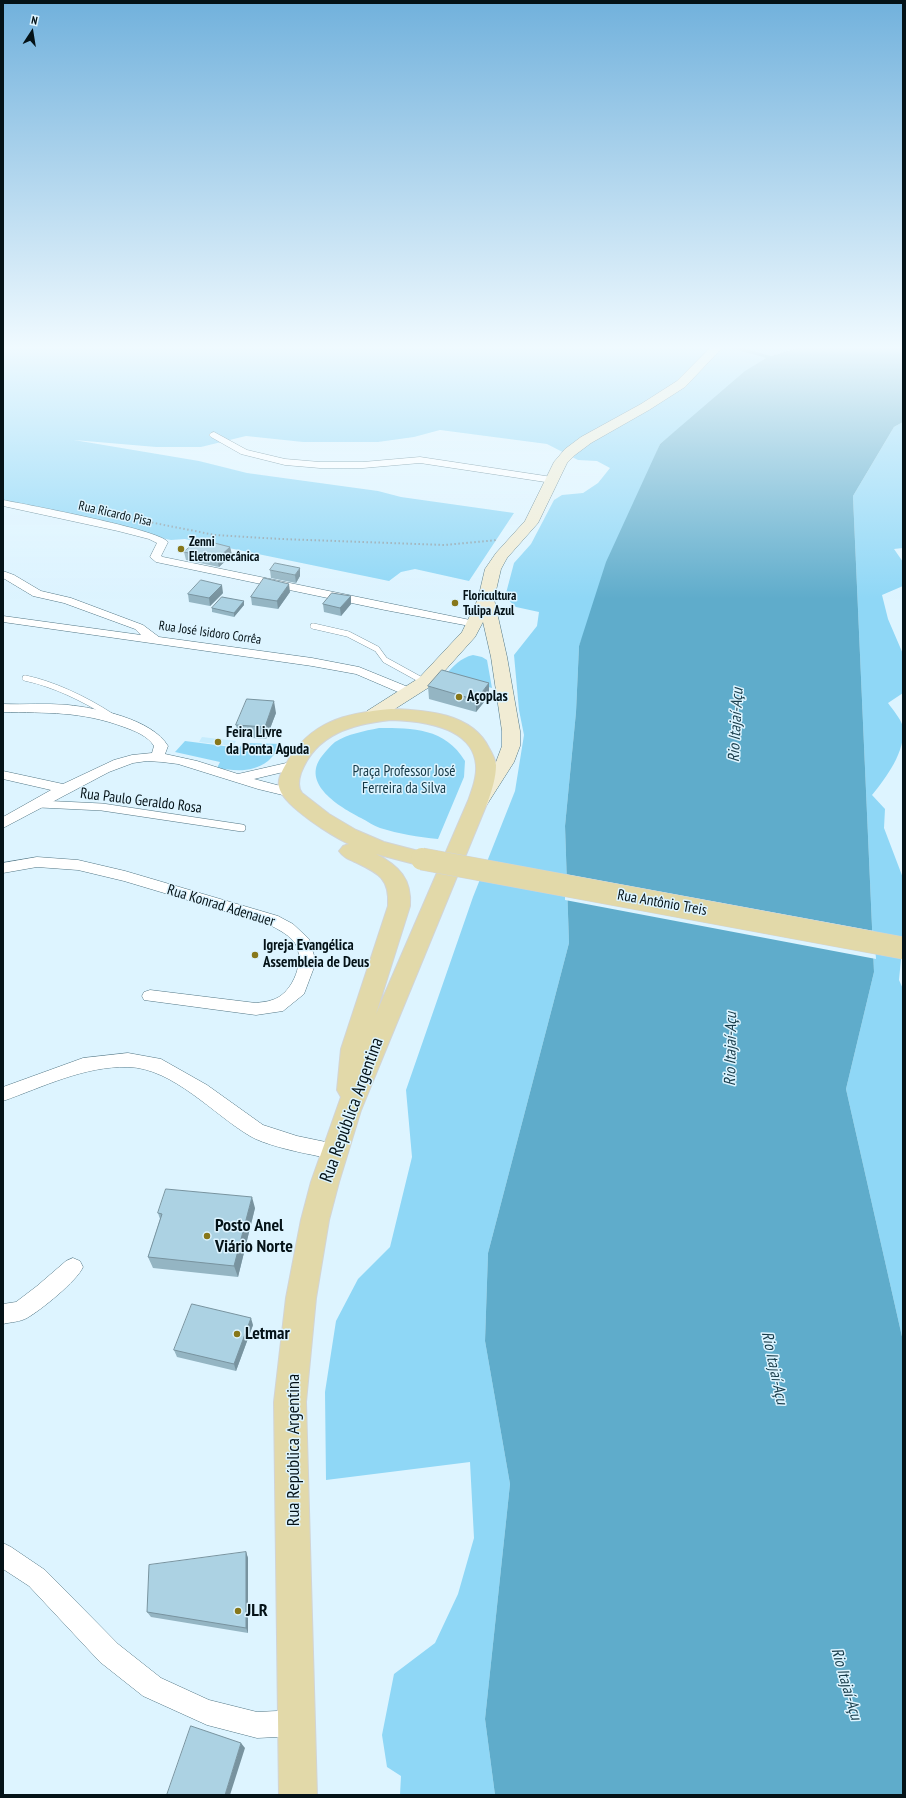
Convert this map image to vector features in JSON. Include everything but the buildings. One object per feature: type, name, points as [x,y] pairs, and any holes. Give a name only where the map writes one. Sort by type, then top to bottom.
[{"type":"main road","points":[[373,715],[425,682],[460,646],[475,624],[486,599],[493,569],[501,556],[531,522],[561,462],[570,452],[586,440],[602,431]]},
{"type":"main road","points":[[478,801],[505,762],[511,746],[511,730],[499,656],[486,599]]},
{"type":"main road","points":[[460,646],[470,644],[486,645],[492,648],[499,656]]},
{"type":"main road","name":"Rua República Argentina","points":[[298,1795],[290,1402],[301,1298],[316,1220],[334,1151],[348,1110],[478,801],[486,774],[486,761],[482,751],[468,735],[455,726],[436,719],[418,715],[393,713],[373,715],[349,721],[327,730],[305,749],[295,765],[289,779],[291,805],[295,813],[309,826],[342,847],[371,861],[388,872],[396,881],[400,892],[399,906],[380,961],[353,1049],[348,1110]]},
{"type":"main road","name":"Rua Antônio Treis","points":[[291,793],[314,813],[340,831],[367,845],[391,853],[903,948]]},
{"type":"street","points":[[214,435],[244,452],[284,462],[320,465],[363,465],[420,460],[552,480]]},
{"type":"street","name":"Rua Ricardo Pisa","points":[[3,503],[120,528],[153,537],[164,542],[155,557],[160,560],[385,607],[475,624]]},
{"type":"street","points":[[3,574],[37,594],[67,600],[139,627],[154,639]]},
{"type":"street","name":"Rua José Isidoro Corrêa","points":[[3,618],[312,662],[359,671],[409,692]]},
{"type":"street","points":[[3,708],[66,709],[88,712],[118,720],[157,738],[161,746],[157,757]]},
{"type":"street","points":[[3,823],[114,763],[133,758],[157,757],[178,759],[268,788],[291,793]]},
{"type":"street","points":[[238,778],[295,765]]},
{"type":"street","points":[[3,775],[66,789]]},
{"type":"street","name":"Rua Konrad Adenauer","points":[[3,868],[36,862],[78,864],[118,874],[273,920],[288,928],[304,943],[308,962],[298,990],[277,1006],[256,1009],[150,996]]},
{"type":"street","points":[[3,1094],[83,1065],[128,1060],[155,1064],[201,1090],[257,1131],[297,1144],[334,1151]]},
{"type":"street","points":[[3,1314],[20,1312],[73,1268]]},
{"type":"street","points":[[3,1556],[37,1578],[109,1653],[152,1687],[206,1712],[257,1725],[297,1723]]},
{"type":"lane","points":[[313,626],[348,634],[377,649],[385,660],[425,682]]},
{"type":"lane","points":[[25,678],[43,681],[62,688],[118,720]]},
{"type":"lane","name":"Rua Paulo Geraldo Rosa","points":[[37,804],[102,807],[242,828]]},
{"type":"path","points":[[143,521],[215,535],[281,539],[445,545],[493,540],[516,540]]},
{"type":"shaded area","name":"Feira Livre da Ponta Aguda","points":[[202,737],[236,741],[233,746],[199,742]]},
{"type":"green space","points":[[3,431],[437,431],[414,437],[378,442],[303,442],[246,436],[201,447],[156,447],[74,440],[199,461],[247,473],[378,491],[401,497],[514,513],[469,581],[415,569],[401,572],[389,581],[185,539],[171,540],[3,506]]},
{"type":"green space","points":[[447,431],[676,431],[660,444],[579,646],[576,712],[565,826],[569,943],[488,1253],[485,1341],[510,1484],[485,1719],[495,1795],[400,1795],[401,1776],[387,1767],[382,1735],[394,1674],[435,1643],[458,1594],[474,1538],[470,1462],[326,1480],[325,1392],[336,1321],[358,1279],[390,1247],[412,1157],[406,1090],[473,897],[515,791],[524,735],[519,710],[514,655],[537,626],[539,612],[516,607],[505,597],[514,563],[531,544],[554,500],[562,495],[583,493],[598,483],[610,468],[597,461],[578,460],[547,444]]},
{"type":"green space","points":[[892,431],[903,431],[903,548],[894,549],[903,562],[903,586],[882,595],[888,619],[903,654],[903,693],[888,703],[902,724],[903,736],[894,764],[872,795],[885,809],[884,828],[903,878],[903,938],[899,980],[903,989],[903,1341],[846,1089],[874,972],[853,496]]},
{"type":"green space","points":[[473,655],[487,660],[492,688],[445,675],[461,660]]},
{"type":"green space","name":"Praça Professor José Ferreira da Silva","points":[[379,728],[416,730],[438,736],[457,750],[465,761],[464,777],[438,839],[401,834],[378,827],[343,808],[325,793],[319,785],[316,776],[316,766],[331,745],[340,739],[351,735]]},
{"type":"green space","points":[[185,741],[239,748],[243,743],[282,744],[270,759],[256,768],[230,770],[217,768],[220,762],[175,752]]},
{"type":"water","name":"Rio Itajaí-Açu","points":[[675,431],[892,431],[853,496],[874,972],[846,1089],[903,1341],[903,1795],[495,1795],[485,1719],[510,1484],[485,1341],[488,1253],[569,943],[565,826],[576,712],[579,646],[606,562],[660,444]]},
{"type":"pier","points":[[565,874],[874,931],[876,959],[565,900]]},
{"type":"place","name":"Zenni Eletromecânica","points":[[181,549]]},
{"type":"place","name":"Floricultura Tulipa Azul","points":[[455,603]]},
{"type":"place","name":"Açoplas","points":[[459,697]]},
{"type":"place","name":"Feira Livre da Ponta Aguda","points":[[218,742]]},
{"type":"place","name":"Igreja Evangélica Assembleia de Deus","points":[[255,955]]},
{"type":"place","name":"Posto Anel Viário Norte","points":[[207,1236]]},
{"type":"place","name":"Letmar","points":[[237,1334]]},
{"type":"place","name":"JLR","points":[[238,1611]]}]
